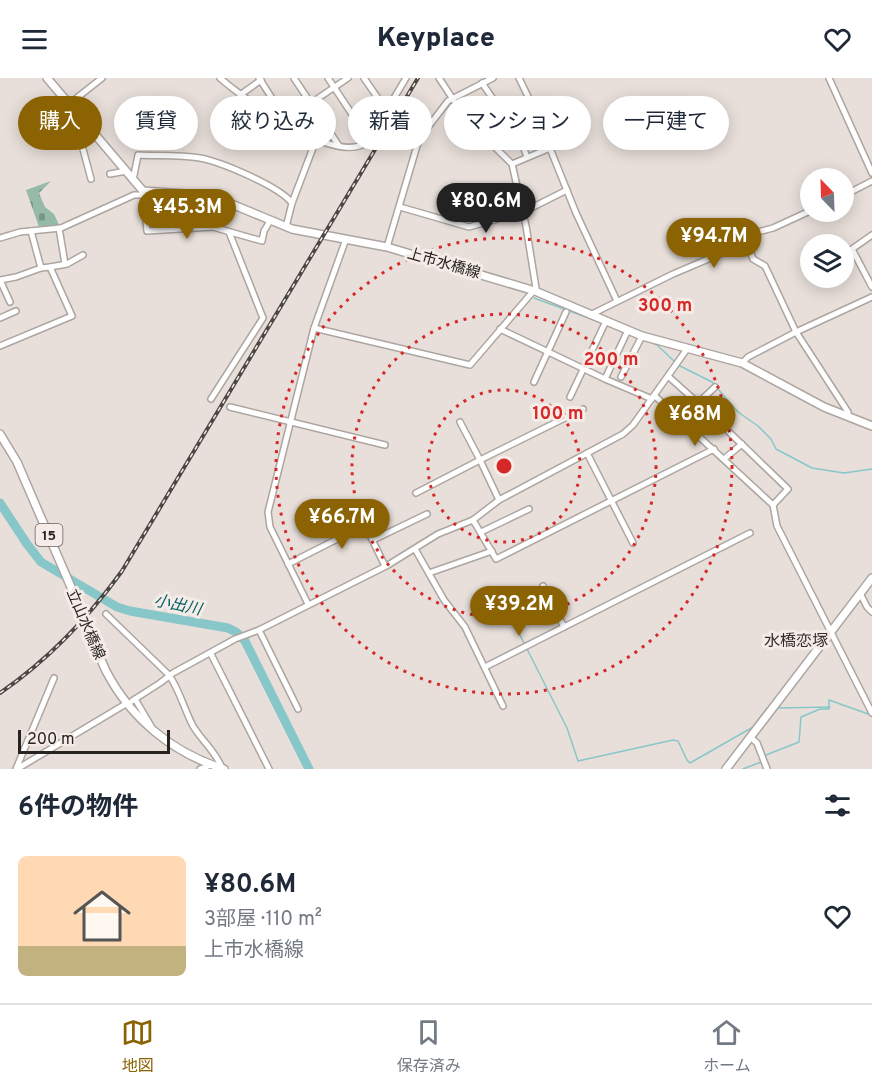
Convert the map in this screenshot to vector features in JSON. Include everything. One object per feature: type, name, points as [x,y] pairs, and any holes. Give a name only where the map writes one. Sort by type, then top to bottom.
[{"type":"main road","points":[[51,79],[63,96]]},
{"type":"main road","points":[[102,143],[142,193]]},
{"type":"main road","name":"上市水橋線","points":[[142,193],[212,196],[286,227],[387,247],[535,291],[642,336],[742,363],[824,407],[872,426]]},
{"type":"main road","name":"立山水橋線","points":[[0,434],[17,462],[106,670],[123,699],[153,730],[177,749],[223,769]]},
{"type":"main road","points":[[726,769],[872,578]]},
{"type":"street","points":[[79,96],[102,78]]},
{"type":"street","points":[[220,78],[240,95],[260,79],[271,96]]},
{"type":"street","points":[[294,78],[306,96]]},
{"type":"street","points":[[328,78],[348,108]]},
{"type":"street","points":[[321,96],[348,78]]},
{"type":"street","points":[[364,78],[376,96]]},
{"type":"street","points":[[439,78],[452,96]]},
{"type":"street","points":[[455,96],[493,78]]},
{"type":"street","points":[[519,78],[527,96]]},
{"type":"street","points":[[829,78],[872,173]]},
{"type":"street","points":[[394,96],[403,80]]},
{"type":"street","points":[[482,83],[520,138],[527,157]]},
{"type":"street","points":[[387,247],[420,139],[444,106]]},
{"type":"street","points":[[336,141],[339,146]]},
{"type":"street","points":[[336,145],[348,147]]},
{"type":"street","points":[[83,150],[91,179]]},
{"type":"street","points":[[286,227],[292,203],[312,150]]},
{"type":"street","points":[[314,328],[470,365],[536,288],[534,266],[512,164],[498,150]]},
{"type":"street","points":[[512,164],[545,150]]},
{"type":"street","points":[[551,150],[617,301]]},
{"type":"street","points":[[133,180],[138,155],[200,158],[272,187],[292,203]]},
{"type":"street","points":[[110,174],[126,171]]},
{"type":"street","points":[[854,191],[872,182]]},
{"type":"street","points":[[400,207],[469,227],[523,212],[567,190]]},
{"type":"street","points":[[0,238],[75,223],[142,193],[147,231],[213,227],[262,241],[264,231],[270,221]]},
{"type":"street","points":[[800,216],[773,228],[747,235],[745,239],[753,259],[765,266],[796,332],[848,412],[848,417]]},
{"type":"street","points":[[59,228],[65,264]]},
{"type":"street","points":[[31,231],[41,268]]},
{"type":"street","points":[[211,399],[263,318],[229,232]]},
{"type":"street","points":[[872,235],[852,249],[872,287]]},
{"type":"street","points":[[308,604],[270,527],[268,512],[314,328],[346,239]]},
{"type":"street","points":[[590,315],[673,274],[746,243]]},
{"type":"street","points":[[10,302],[0,280],[41,268],[65,264],[83,255]]},
{"type":"street","points":[[0,346],[72,316],[50,267]]},
{"type":"street","points":[[742,363],[748,357],[796,332],[872,297]]},
{"type":"street","points":[[0,318],[16,312]]},
{"type":"street","points":[[534,382],[566,312]]},
{"type":"street","points":[[570,397],[606,321]]},
{"type":"street","points":[[500,329],[605,379],[653,397],[773,505],[777,526],[872,712]]},
{"type":"street","points":[[605,379],[628,330]]},
{"type":"street","points":[[621,377],[642,336]]},
{"type":"street","points":[[153,730],[133,700],[169,675],[235,639],[259,630],[385,566],[438,534],[473,520],[499,500],[628,430],[669,377],[687,349]]},
{"type":"street","points":[[669,377],[698,403]]},
{"type":"street","points":[[682,421],[714,387]]},
{"type":"street","points":[[230,407],[385,445]]},
{"type":"street","points":[[416,493],[583,409]]},
{"type":"street","points":[[460,422],[499,500]]},
{"type":"street","points":[[729,432],[788,489],[773,505]]},
{"type":"street","points":[[724,459],[742,444]]},
{"type":"street","points":[[473,520],[496,559],[714,450]]},
{"type":"street","points":[[587,453],[633,543]]},
{"type":"street","points":[[481,532],[529,509]]},
{"type":"street","points":[[373,540],[427,514]]},
{"type":"street","points":[[288,564],[365,525],[385,566]]},
{"type":"street","points":[[485,667],[750,533]]},
{"type":"street","points":[[415,549],[444,600],[465,627],[503,706]]},
{"type":"street","points":[[429,573],[492,551]]},
{"type":"street","points":[[543,586],[564,627]]},
{"type":"street","points":[[860,593],[872,612]]},
{"type":"street","points":[[106,614],[169,675],[177,686],[192,723],[202,740],[218,758],[223,769]]},
{"type":"street","points":[[259,630],[298,709]]},
{"type":"street","points":[[211,654],[269,769]]},
{"type":"street","points":[[17,769],[54,678]]},
{"type":"street","points":[[17,769],[124,705]]},
{"type":"street","points":[[750,737],[757,743],[767,769]]},
{"type":"street","points":[[200,769],[210,765]]},
{"type":"green space","points":[[51,181],[39,193],[45,207],[54,214],[59,225],[39,227],[26,190]]},
{"type":"waterway","points":[[534,298],[602,323]]},
{"type":"waterway","points":[[606,325],[624,332]]},
{"type":"waterway","points":[[648,341],[657,345],[675,362]]},
{"type":"waterway","points":[[678,365],[712,382],[738,412],[758,426],[771,439],[776,449],[812,468],[844,473],[872,469]]},
{"type":"waterway","name":"小出川","points":[[0,503],[41,562],[117,607],[228,628],[236,632],[245,641],[309,769]]},
{"type":"waterway","points":[[506,608],[525,645]]},
{"type":"waterway","points":[[527,649],[567,728],[578,761],[673,740],[678,741],[690,763],[753,727],[769,708]]},
{"type":"waterway","points":[[764,758],[766,755],[799,742],[801,717],[820,709],[829,709],[829,700],[871,715]]},
{"type":"waterway","points":[[777,708],[830,707]]},
{"type":"waterway","points":[[743,769],[761,762]]},
{"type":"railway","points":[[0,693],[51,652],[95,605],[122,571],[418,78]]},
{"type":"district","name":"水橋恋塚","points":[[796,640]]}]
